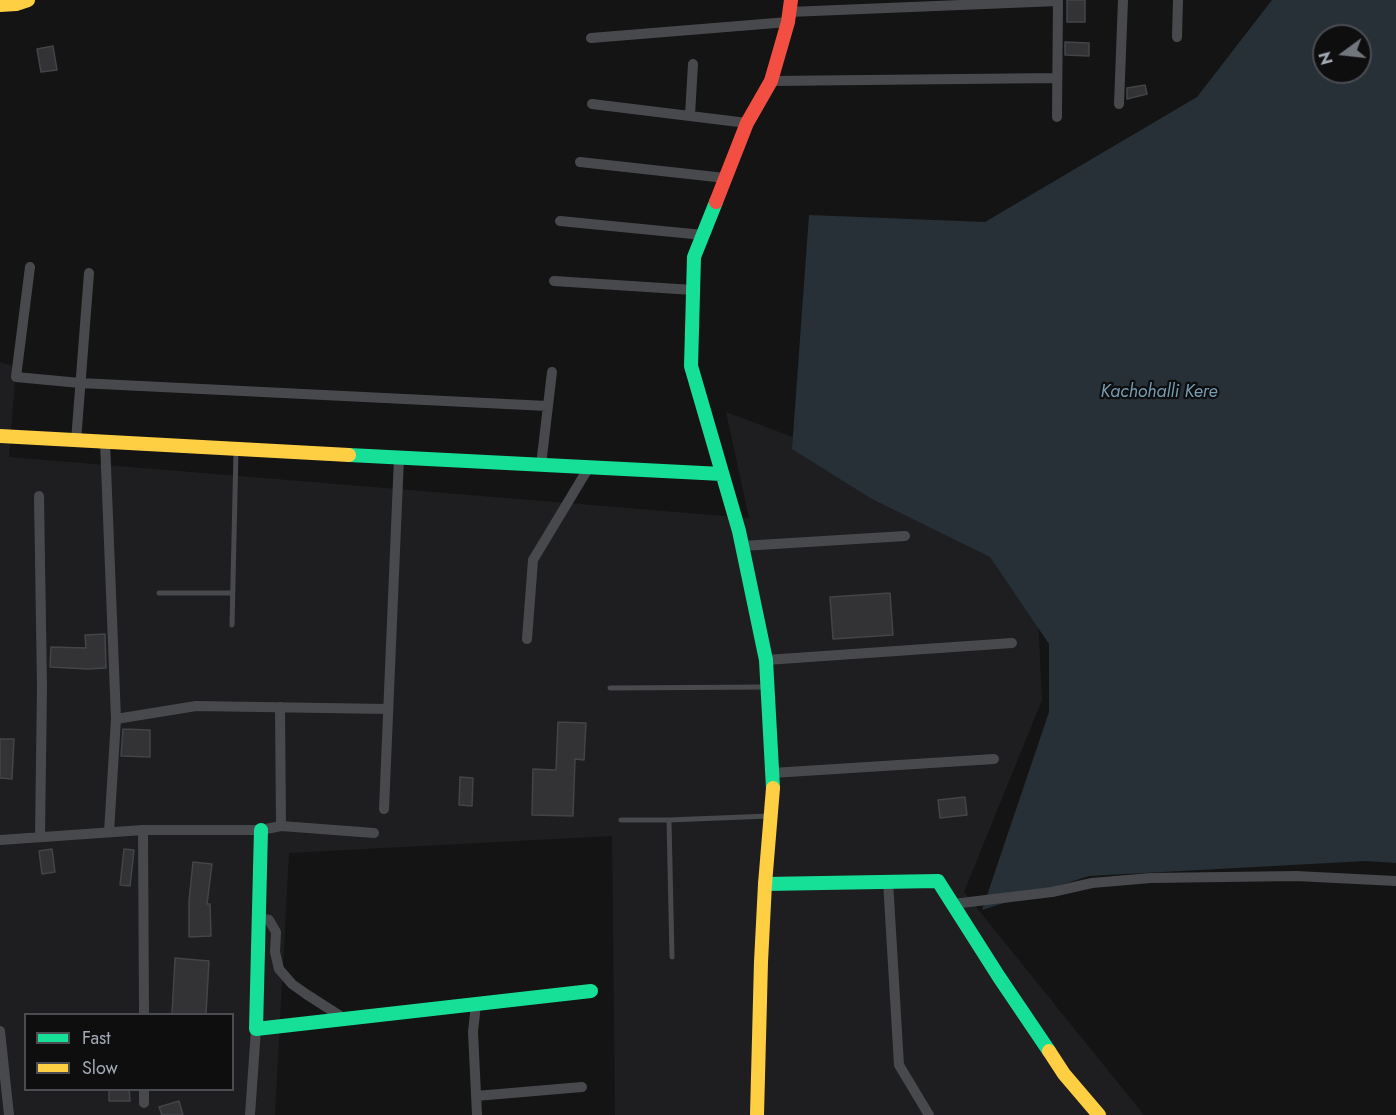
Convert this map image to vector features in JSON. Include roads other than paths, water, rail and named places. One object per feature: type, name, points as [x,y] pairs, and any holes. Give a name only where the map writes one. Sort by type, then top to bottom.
[{"type":"street","points":[[0,5],[16,4],[28,0]]},
{"type":"street","points":[[1119,104],[1123,0]]},
{"type":"street","points":[[1177,37],[1178,0]]},
{"type":"street","points":[[591,38],[789,12],[1058,1],[1057,117]]},
{"type":"street","points":[[758,1115],[760,962],[774,793],[766,660],[742,546],[691,366],[693,290],[694,257],[747,123],[771,81],[789,12]]},
{"type":"street","points":[[690,115],[693,64]]},
{"type":"street","points":[[771,81],[1057,78]]},
{"type":"street","points":[[592,104],[747,123]]},
{"type":"street","points":[[580,162],[725,178]]},
{"type":"street","points":[[560,221],[703,236]]},
{"type":"street","points":[[30,267],[16,377],[80,383],[547,406]]},
{"type":"street","points":[[76,441],[89,273]]},
{"type":"street","points":[[555,281],[693,290]]},
{"type":"street","points":[[541,465],[552,372]]},
{"type":"street","points":[[0,436],[722,474]]},
{"type":"street","points":[[105,442],[116,719],[109,832]]},
{"type":"street","points":[[384,809],[399,457]]},
{"type":"street","points":[[527,639],[533,560],[589,467]]},
{"type":"street","points":[[39,496],[42,687],[40,837]]},
{"type":"street","points":[[742,546],[906,536]]},
{"type":"street","points":[[766,660],[1012,643]]},
{"type":"street","points":[[116,719],[196,706],[388,709]]},
{"type":"street","points":[[280,707],[281,826]]},
{"type":"street","points":[[772,773],[994,759]]},
{"type":"street","points":[[0,840],[143,830],[261,830],[281,826],[374,833]]},
{"type":"street","points":[[143,830],[144,1013]]},
{"type":"street","points":[[250,1115],[256,1029],[261,830]]},
{"type":"street","points":[[953,904],[1052,892],[1092,883],[1151,878],[1296,876],[1396,881]]},
{"type":"street","points":[[888,881],[898,1065],[929,1115]]},
{"type":"street","points":[[765,884],[939,881],[999,977],[1064,1074],[1100,1115]]},
{"type":"street","points":[[259,918],[270,920],[276,932],[275,952],[279,969],[292,984],[345,1019]]},
{"type":"street","points":[[256,1029],[591,991]]},
{"type":"street","points":[[476,1004],[473,1032],[477,1115]]},
{"type":"street","points":[[0,1031],[9,1115]]},
{"type":"street","points":[[476,1096],[582,1087]]},
{"type":"street","points":[[144,1091],[144,1103]]},
{"type":"lane","points":[[232,625],[236,449]]},
{"type":"lane","points":[[159,593],[232,593]]},
{"type":"lane","points":[[610,688],[768,687]]},
{"type":"lane","points":[[621,820],[771,816]]},
{"type":"lane","points":[[669,820],[672,957]]},
{"type":"water","name":"Kachohalli Kere","points":[[1272,0],[1396,0],[1396,863],[1366,861],[1089,876],[982,910],[1049,712],[1049,644],[990,557],[872,499],[792,449],[809,215],[985,222],[1197,97]]}]
